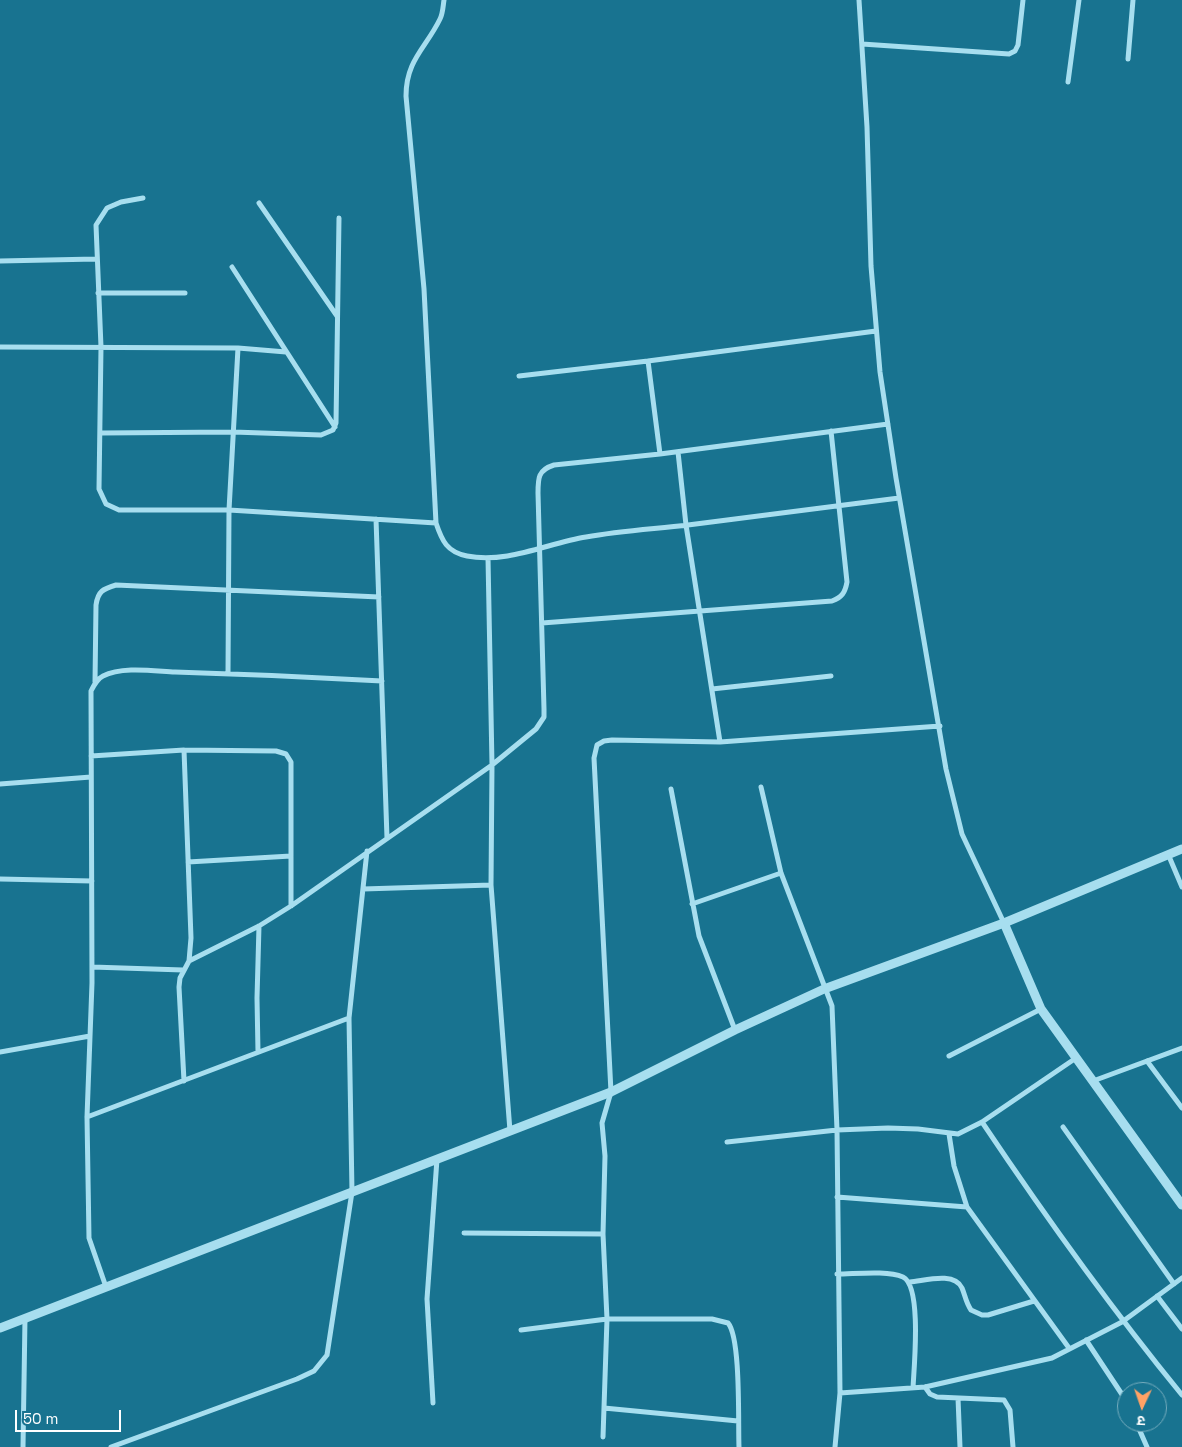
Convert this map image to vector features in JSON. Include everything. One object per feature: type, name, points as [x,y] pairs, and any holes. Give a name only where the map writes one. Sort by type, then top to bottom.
[{"type":"street","points":[[859,0],[867,127],[871,266],[876,331],[888,424],[916,605],[940,726],[946,769],[962,834],[1004,923],[1041,1009],[1182,1205]]},
{"type":"street","points":[[862,44],[1009,54],[1015,51],[1018,45],[1024,0]]},
{"type":"street","points":[[1068,82],[1079,0]]},
{"type":"street","points":[[1128,59],[1133,0]]},
{"type":"street","points":[[444,2],[442,14],[412,64],[407,76],[406,91],[424,289],[436,523],[442,540],[456,553],[488,558],[526,552],[585,537],[899,498]]},
{"type":"street","points":[[143,198],[121,202],[107,208],[99,217],[95,237],[101,348],[99,489],[101,498],[112,508],[119,510],[229,510],[436,523]]},
{"type":"street","points":[[259,204],[338,317]]},
{"type":"street","points":[[101,434],[233,432],[321,435],[330,433],[335,427],[339,218]]},
{"type":"street","points":[[0,262],[96,259]]},
{"type":"street","points":[[232,267],[335,427]]},
{"type":"street","points":[[98,293],[185,293]]},
{"type":"street","points":[[518,376],[648,362],[876,331]]},
{"type":"street","points":[[0,347],[238,348],[286,352]]},
{"type":"street","points":[[228,673],[229,510],[238,348]]},
{"type":"street","points":[[648,362],[660,454]]},
{"type":"street","points":[[189,961],[259,926],[291,906],[492,765],[530,735],[544,717],[538,480],[542,469],[554,465],[678,452],[888,424]]},
{"type":"street","points":[[542,623],[832,601],[840,598],[845,592],[847,582],[831,432]]},
{"type":"street","points":[[678,452],[686,525],[720,742]]},
{"type":"street","points":[[376,519],[387,838]]},
{"type":"street","points":[[488,558],[492,765],[491,885],[510,1132]]},
{"type":"street","points":[[96,682],[97,595],[103,589],[116,585],[379,596]]},
{"type":"street","points":[[106,1287],[89,1238],[87,1118],[92,967],[90,705],[92,691],[96,682],[102,676],[116,672],[228,673],[382,682]]},
{"type":"street","points":[[712,689],[831,676]]},
{"type":"street","points":[[603,1437],[607,1319],[603,1234],[605,1156],[602,1123],[611,1092],[596,749],[600,743],[612,740],[720,742],[940,726]]},
{"type":"street","points":[[91,756],[184,750],[276,751],[286,754],[291,762],[291,906]]},
{"type":"street","points":[[184,750],[191,938],[189,961],[183,970],[179,987],[184,1081]]},
{"type":"street","points":[[0,784],[91,777]]},
{"type":"street","points":[[761,787],[781,873],[832,1006],[837,1130],[837,1274],[840,1393],[835,1447]]},
{"type":"street","points":[[671,788],[699,936],[735,1030]]},
{"type":"street","points":[[0,1328],[611,1092],[735,1030],[824,989],[1004,923],[1182,849]]},
{"type":"street","points":[[111,1447],[297,1379],[314,1371],[321,1365],[327,1355],[352,1192],[349,1018],[367,852]]},
{"type":"street","points":[[1168,854],[1182,887]]},
{"type":"street","points":[[188,862],[291,856]]},
{"type":"street","points":[[692,904],[781,873]]},
{"type":"street","points":[[0,879],[92,881]]},
{"type":"street","points":[[363,889],[491,885]]},
{"type":"street","points":[[258,1052],[259,926]]},
{"type":"street","points":[[92,967],[183,970]]},
{"type":"street","points":[[949,1056],[1041,1009]]},
{"type":"street","points":[[87,1118],[349,1018]]},
{"type":"street","points":[[0,1052],[90,1036]]},
{"type":"street","points":[[1093,1081],[1182,1048]]},
{"type":"street","points":[[727,1142],[837,1130],[918,1129],[949,1134],[967,1131],[1076,1058]]},
{"type":"street","points":[[1147,1061],[1182,1108]]},
{"type":"street","points":[[982,1122],[1038,1206],[1122,1322],[1182,1395]]},
{"type":"street","points":[[1063,1127],[1174,1284]]},
{"type":"street","points":[[949,1134],[954,1166],[967,1207],[1069,1348]]},
{"type":"street","points":[[433,1402],[427,1298],[438,1159]]},
{"type":"street","points":[[837,1197],[967,1207]]},
{"type":"street","points":[[464,1233],[603,1234]]},
{"type":"street","points":[[837,1274],[894,1274],[910,1282],[948,1278],[955,1280],[962,1287],[971,1310],[982,1315],[1034,1301]]},
{"type":"street","points":[[840,1393],[925,1387],[1052,1358],[1122,1322],[1182,1278]]},
{"type":"street","points":[[910,1282],[915,1306],[913,1388]]},
{"type":"street","points":[[1157,1296],[1182,1329]]},
{"type":"street","points":[[23,1447],[25,1318]]},
{"type":"street","points":[[521,1330],[607,1319],[712,1319],[728,1323],[734,1332],[736,1348],[739,1447]]},
{"type":"street","points":[[1086,1340],[1117,1387]]},
{"type":"street","points":[[925,1387],[930,1394],[937,1396],[1000,1398],[1008,1402],[1012,1447]]},
{"type":"street","points":[[958,1398],[960,1447]]},
{"type":"street","points":[[604,1408],[738,1421]]},
{"type":"street","points":[[1140,1432],[1147,1447]]}]
